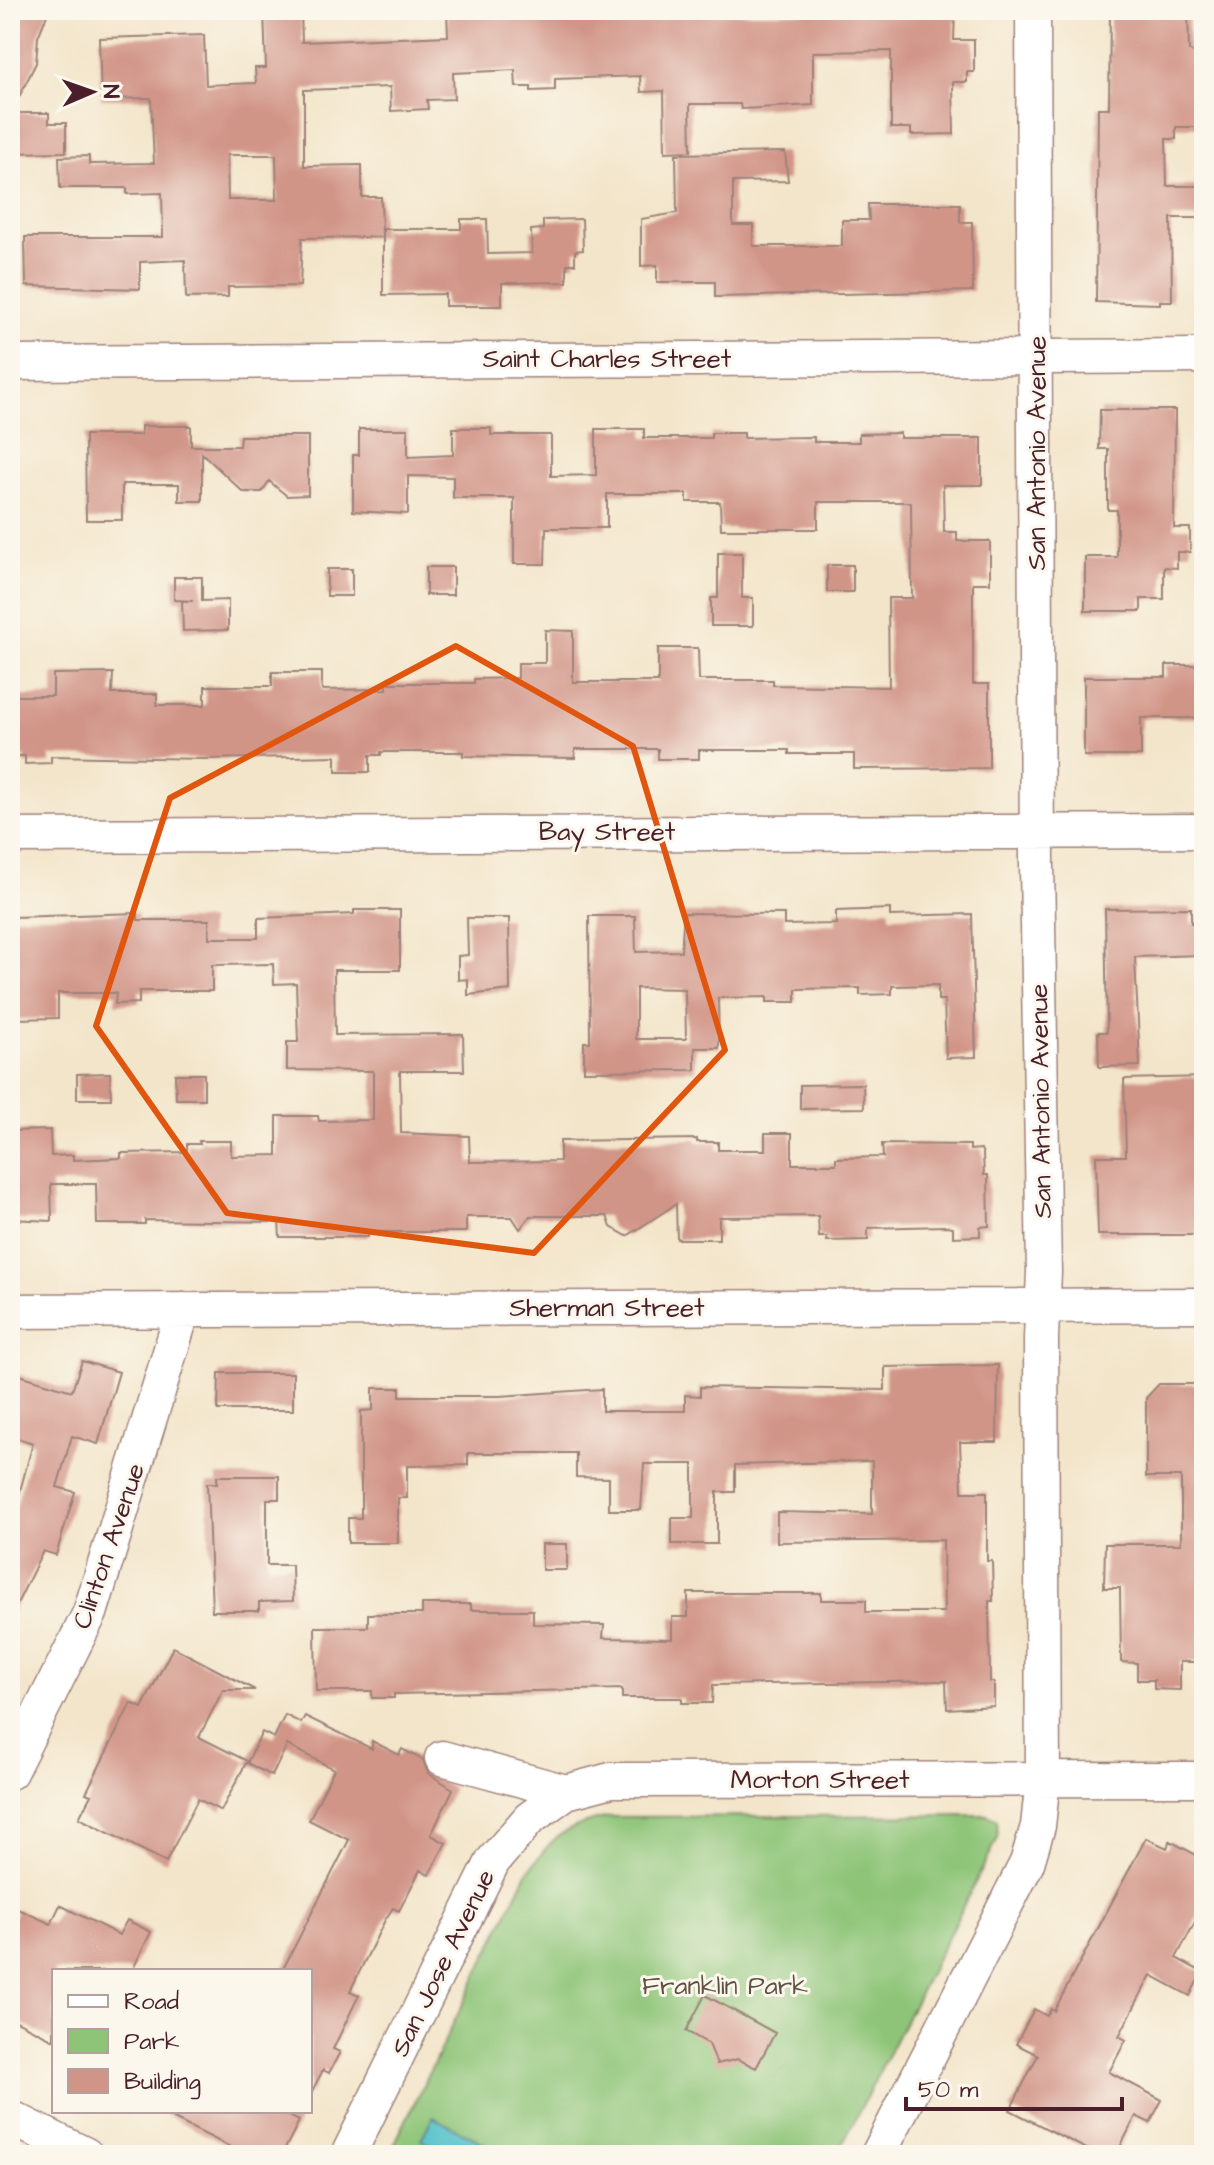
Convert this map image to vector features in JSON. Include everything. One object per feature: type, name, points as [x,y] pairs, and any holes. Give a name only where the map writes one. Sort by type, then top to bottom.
[{"type":"street","name":"San Antonio Avenue","points":[[878,2155],[1027,1863],[1038,1826],[1043,1779],[1033,10]]},
{"type":"street","name":"Saint Charles Street","points":[[10,363],[1204,356]]},
{"type":"street","name":"Bay Street","points":[[10,836],[1204,831]]},
{"type":"street","name":"Sherman Street","points":[[10,1311],[1204,1305]]},
{"type":"street","name":"Clinton Avenue","points":[[10,1772],[90,1613],[183,1310]]},
{"type":"street","points":[[442,1758],[566,1792]]},
{"type":"street","name":"Morton Street","points":[[566,1792],[611,1780],[1204,1779]]},
{"type":"street","name":"San Jose Avenue","points":[[348,2155],[493,1861],[529,1819],[566,1792]]},
{"type":"street","points":[[10,2117],[86,2155]]},
{"type":"highlighted area","points":[[456,646],[633,746],[725,1050],[534,1253],[227,1213],[96,1026],[170,798]]},
{"type":"green space","name":"Franklin Park","points":[[988,1815],[997,1820],[998,1838],[837,2155],[389,2155],[526,1875],[560,1835],[580,1825],[609,1817]]},
{"type":"water","points":[[433,2117],[503,2155],[452,2155],[421,2139]]},
{"type":"building","points":[[10,10],[49,10],[38,37],[36,63],[11,113],[49,113],[49,123],[66,123],[66,152],[10,153]]},
{"type":"building","points":[[301,10],[302,42],[448,36],[447,13],[628,15],[951,10],[955,11],[954,40],[974,40],[974,72],[967,72],[967,82],[953,82],[954,134],[911,135],[911,128],[891,128],[891,51],[813,52],[813,105],[741,109],[740,104],[690,104],[691,151],[665,152],[664,91],[641,92],[640,76],[555,79],[555,90],[531,91],[531,87],[516,87],[515,70],[453,73],[454,99],[427,100],[428,109],[391,111],[390,87],[304,90],[304,166],[362,165],[362,197],[381,197],[382,237],[302,238],[300,286],[228,287],[228,297],[186,298],[185,260],[140,262],[140,289],[26,286],[25,237],[163,237],[162,193],[127,194],[127,188],[60,188],[59,157],[89,156],[89,164],[154,163],[151,98],[101,99],[99,38],[204,35],[206,85],[256,83],[255,68],[266,68],[264,11]],"holes":[[[227,155],[276,155],[277,200],[228,200]]]},
{"type":"building","points":[[1110,10],[1188,10],[1189,51],[1200,53],[1204,127],[1176,127],[1176,139],[1166,139],[1167,186],[1204,186],[1204,218],[1171,218],[1172,301],[1160,301],[1160,304],[1096,302],[1098,108],[1109,108]]},
{"type":"building","points":[[785,152],[788,181],[733,182],[733,225],[753,225],[753,246],[842,246],[842,220],[869,220],[868,204],[960,204],[960,222],[972,222],[973,291],[715,297],[715,282],[657,282],[657,265],[641,266],[641,219],[677,213],[676,154]]},
{"type":"building","points":[[461,219],[487,219],[488,254],[532,253],[531,230],[543,229],[543,220],[582,219],[583,250],[575,251],[575,264],[567,264],[567,282],[502,283],[502,306],[445,306],[445,294],[383,295],[383,229],[461,229]]},
{"type":"building","points":[[1100,410],[1175,410],[1174,528],[1190,528],[1190,552],[1177,552],[1177,568],[1164,567],[1164,599],[1141,599],[1141,611],[1085,611],[1085,557],[1117,557],[1117,510],[1108,510],[1108,449],[1099,449]]},
{"type":"building","points":[[141,426],[191,426],[191,446],[239,446],[240,436],[308,436],[308,495],[287,496],[269,481],[262,492],[243,492],[202,453],[202,501],[179,501],[179,484],[122,484],[122,520],[86,520],[85,435],[141,435]]},
{"type":"building","points":[[453,428],[491,428],[491,435],[551,435],[551,476],[596,475],[596,429],[644,429],[644,438],[711,438],[711,433],[744,433],[744,438],[814,437],[814,442],[859,442],[859,434],[900,433],[900,438],[982,438],[982,485],[943,485],[944,532],[957,532],[957,541],[990,541],[990,583],[973,583],[973,684],[989,684],[989,768],[854,769],[854,754],[789,754],[789,750],[699,750],[699,759],[658,759],[658,749],[575,749],[575,758],[463,756],[463,752],[381,752],[381,755],[370,755],[370,772],[336,772],[336,756],[205,759],[51,756],[51,763],[25,764],[25,756],[10,756],[10,696],[53,696],[53,674],[113,673],[112,694],[157,694],[157,705],[205,705],[205,686],[272,686],[272,672],[322,672],[322,690],[387,689],[387,683],[474,683],[474,679],[518,678],[518,663],[545,663],[545,630],[573,631],[573,682],[658,682],[658,648],[698,648],[699,680],[773,680],[773,685],[889,687],[888,598],[912,598],[911,502],[818,502],[818,529],[721,529],[720,502],[687,502],[687,494],[607,494],[607,528],[546,528],[545,564],[514,564],[514,498],[453,498],[453,477],[408,476],[408,514],[353,511],[353,455],[359,455],[359,429],[408,429],[408,457],[453,455]]},
{"type":"building","points":[[718,553],[742,553],[742,598],[753,598],[753,626],[711,626],[711,598],[718,598]]},
{"type":"building","points":[[827,565],[853,565],[853,592],[827,592]]},
{"type":"building","points":[[426,567],[453,567],[453,595],[426,595]]},
{"type":"building","points":[[327,569],[352,569],[352,596],[327,596]]},
{"type":"building","points":[[174,577],[202,577],[202,601],[228,600],[228,630],[183,631],[182,601],[193,601],[174,600]]},
{"type":"building","points":[[1166,665],[1204,665],[1204,718],[1141,718],[1141,756],[1084,756],[1084,677],[1166,677]]},
{"type":"building","points":[[1191,908],[1191,923],[1201,923],[1202,955],[1135,957],[1140,1066],[1099,1067],[1098,1032],[1107,1032],[1105,909]]},
{"type":"building","points":[[890,909],[890,916],[972,914],[976,1057],[946,1058],[944,1000],[938,1000],[938,985],[892,986],[892,994],[860,995],[860,988],[796,989],[796,1002],[767,1002],[767,997],[718,998],[719,1048],[695,1048],[695,1070],[584,1071],[584,1042],[590,1042],[589,916],[635,916],[636,952],[681,951],[684,913],[784,914],[784,925],[836,924],[836,911]],"holes":[[[636,988],[685,989],[686,1039],[636,1039]]]},
{"type":"building","points":[[354,910],[400,910],[400,970],[334,970],[335,1035],[463,1034],[464,1071],[400,1071],[401,1133],[469,1136],[470,1162],[560,1161],[560,1141],[697,1139],[697,1142],[718,1142],[718,1150],[765,1150],[765,1133],[792,1133],[792,1164],[836,1164],[836,1158],[883,1157],[882,1144],[970,1145],[970,1150],[981,1149],[984,1175],[988,1175],[989,1226],[980,1227],[980,1236],[953,1237],[953,1227],[946,1226],[868,1228],[868,1240],[827,1241],[827,1237],[819,1237],[818,1216],[719,1217],[719,1239],[677,1239],[676,1204],[627,1236],[611,1227],[607,1216],[530,1216],[520,1229],[512,1217],[466,1217],[466,1232],[368,1232],[368,1237],[280,1237],[279,1222],[145,1220],[145,1224],[97,1224],[96,1184],[51,1184],[52,1221],[10,1219],[10,1131],[50,1130],[51,1156],[73,1155],[73,1160],[121,1158],[121,1153],[187,1152],[187,1144],[200,1144],[199,1141],[231,1141],[231,1156],[277,1155],[277,1116],[318,1116],[319,1121],[373,1120],[373,1071],[287,1070],[287,1042],[298,1042],[296,983],[274,984],[273,964],[212,965],[212,991],[139,991],[139,1003],[115,1004],[116,993],[58,993],[58,1018],[15,1019],[14,917],[138,913],[138,920],[209,920],[209,938],[258,938],[258,918],[354,914]]},
{"type":"building","points":[[467,918],[509,918],[510,990],[468,995],[468,979],[458,980],[458,956],[468,955]]},
{"type":"building","points":[[110,1073],[111,1099],[77,1099],[77,1074]]},
{"type":"building","points":[[175,1074],[204,1074],[204,1099],[176,1099]]},
{"type":"building","points":[[1204,1077],[1204,1110],[1201,1110],[1204,1197],[1197,1197],[1198,1235],[1098,1235],[1096,1156],[1126,1156],[1124,1079]]},
{"type":"building","points":[[863,1084],[864,1108],[800,1109],[800,1085]]},
{"type":"building","points":[[82,1361],[119,1372],[98,1444],[72,1436],[57,1487],[75,1492],[56,1555],[43,1551],[10,1618],[10,1528],[33,1443],[10,1436],[10,1372],[72,1391]]},
{"type":"building","points":[[998,1365],[997,1442],[960,1442],[962,1492],[987,1492],[987,1561],[992,1561],[993,1601],[989,1601],[990,1682],[994,1682],[994,1706],[947,1709],[946,1681],[713,1685],[712,1703],[682,1703],[682,1698],[622,1698],[622,1689],[394,1694],[394,1698],[372,1698],[372,1691],[316,1691],[315,1627],[368,1627],[368,1614],[422,1614],[422,1604],[471,1604],[471,1610],[533,1610],[533,1624],[604,1625],[603,1638],[672,1639],[672,1617],[688,1617],[688,1593],[821,1593],[821,1600],[866,1600],[866,1612],[944,1612],[943,1540],[777,1542],[777,1512],[872,1514],[872,1461],[735,1465],[735,1492],[717,1492],[717,1544],[672,1544],[672,1518],[693,1518],[693,1464],[644,1464],[641,1510],[609,1510],[609,1478],[576,1477],[576,1453],[468,1453],[468,1465],[407,1466],[407,1498],[398,1498],[398,1543],[348,1543],[348,1518],[361,1518],[361,1411],[373,1410],[373,1388],[400,1388],[400,1396],[499,1396],[602,1389],[602,1411],[685,1411],[685,1395],[700,1396],[700,1387],[885,1390],[885,1367]]},
{"type":"building","points":[[219,1373],[293,1373],[293,1410],[218,1410]]},
{"type":"building","points":[[1159,1384],[1203,1384],[1204,1662],[1180,1662],[1180,1690],[1154,1689],[1154,1680],[1137,1680],[1137,1663],[1121,1662],[1120,1588],[1104,1588],[1105,1544],[1181,1544],[1181,1477],[1146,1477],[1146,1398]]},
{"type":"building","points":[[217,1476],[279,1476],[279,1499],[267,1499],[267,1565],[292,1565],[293,1601],[259,1602],[259,1611],[212,1611],[207,1483],[217,1483]]},
{"type":"building","points":[[542,1544],[567,1544],[567,1570],[542,1570]]},
{"type":"building","points":[[173,1647],[255,1690],[223,1690],[199,1737],[247,1761],[221,1811],[198,1799],[166,1862],[79,1818],[91,1795],[86,1793],[131,1703],[142,1708]]},
{"type":"building","points":[[285,1715],[301,1723],[305,1716],[372,1749],[372,1741],[399,1755],[402,1749],[423,1760],[428,1773],[453,1789],[431,1835],[446,1843],[429,1875],[420,1870],[399,1911],[393,1908],[385,1920],[350,1991],[359,1995],[333,2049],[340,2052],[329,2073],[323,2070],[312,2091],[312,1969],[283,1969],[349,1840],[309,1820],[334,1769],[287,1745],[272,1776],[247,1763],[262,1732],[274,1738]]},
{"type":"building","points":[[1146,1838],[1167,1848],[1170,1841],[1204,1859],[1204,1905],[1176,1958],[1202,1972],[1190,1996],[1151,1975],[1119,2036],[1126,2040],[1109,2072],[1162,2100],[1150,2123],[1136,2116],[1116,2155],[1098,2155],[1010,2110],[1038,2055],[1016,2044],[1034,2009],[1047,2016],[1051,2009],[1054,2011]]},
{"type":"building","points":[[60,1905],[119,1935],[127,1920],[151,1932],[133,1969],[52,1969],[52,2039],[10,2018],[10,1924],[18,1909],[51,1924]]},
{"type":"building","points":[[705,1995],[775,2033],[756,2068],[738,2059],[717,2064],[709,2044],[686,2031]]},
{"type":"building","points":[[162,2113],[283,2113],[299,2121],[282,2155],[246,2155]]}]
